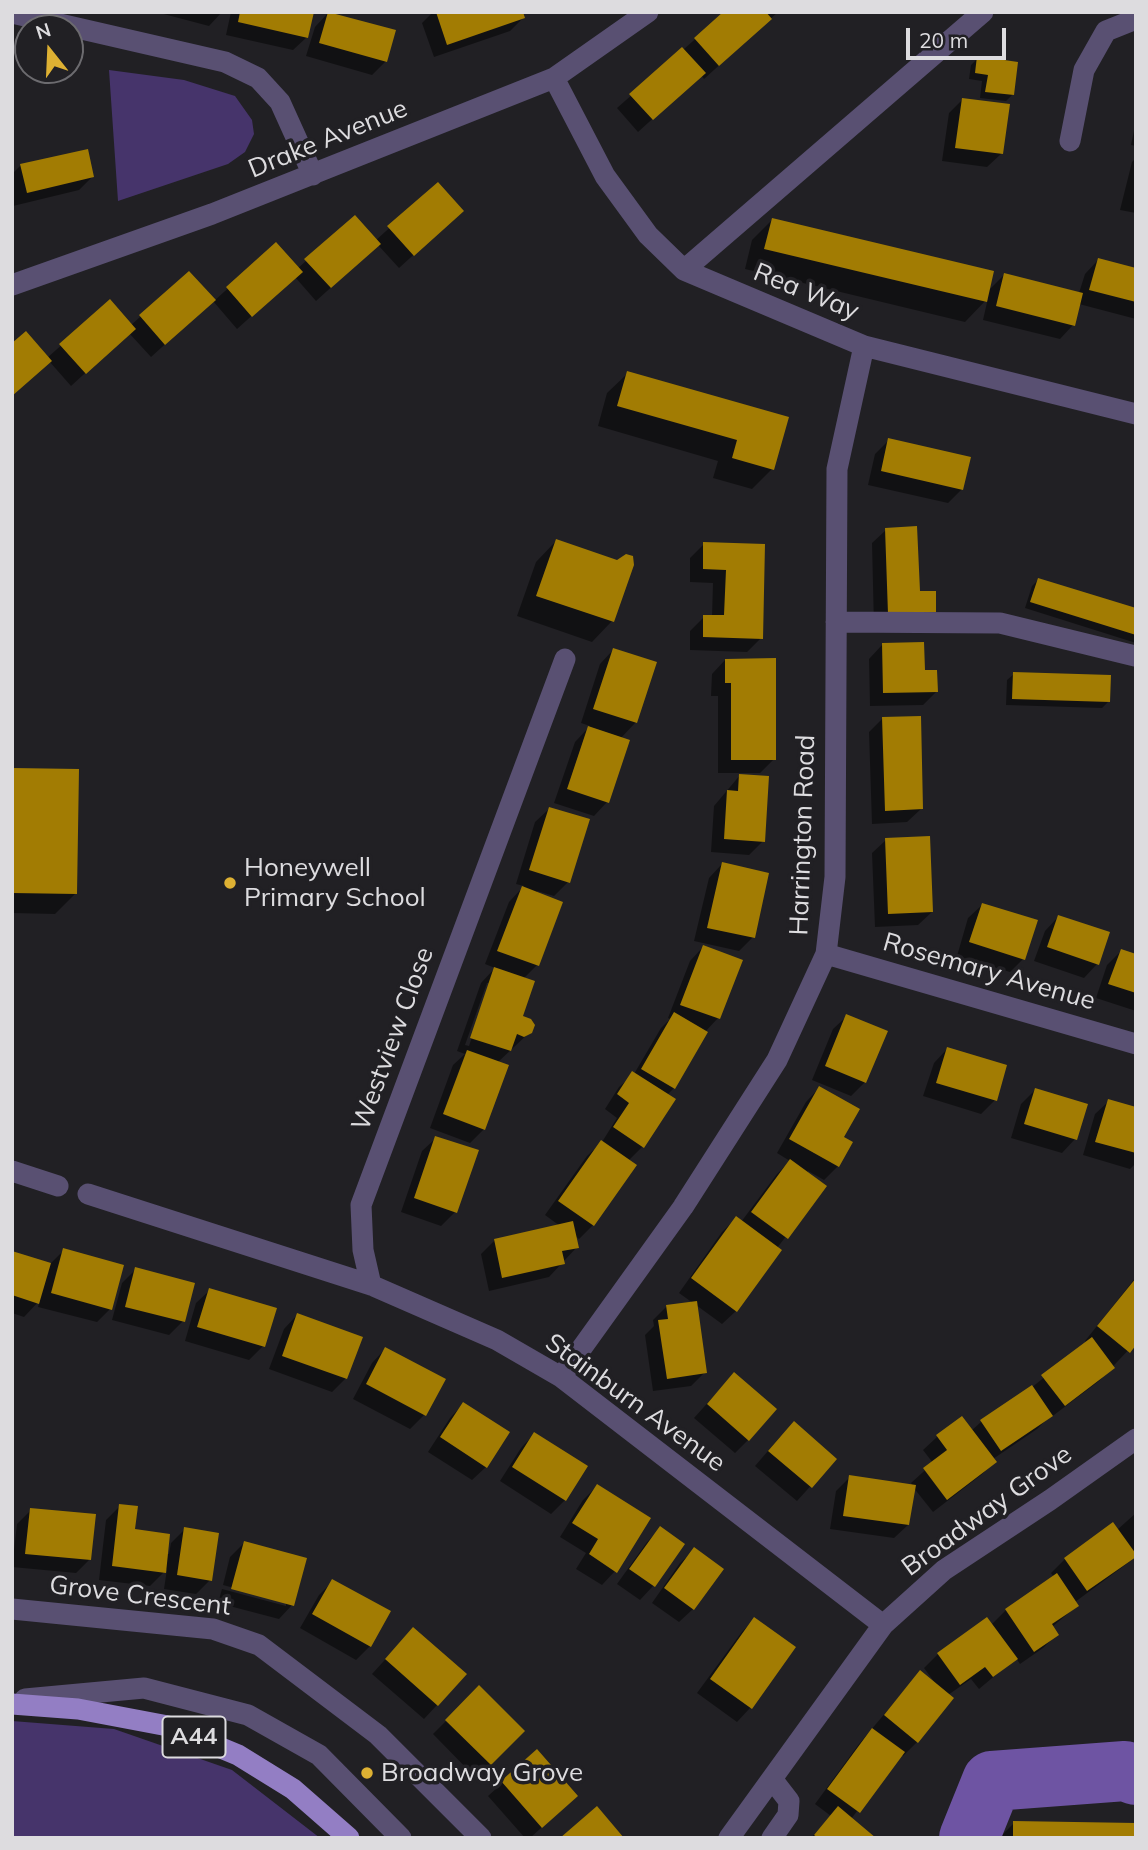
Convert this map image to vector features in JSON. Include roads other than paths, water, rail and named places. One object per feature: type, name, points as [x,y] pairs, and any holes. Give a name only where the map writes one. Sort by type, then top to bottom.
[{"type":"main road","name":"A44","points":[[12,1702],[78,1709],[167,1726],[249,1762],[293,1789],[349,1838]]},
{"type":"street","name":"Drake Avenue","points":[[12,285],[313,175],[555,78],[648,12]]},
{"type":"street","points":[[684,270],[983,12]]},
{"type":"street","points":[[12,13],[225,62],[258,78],[280,102],[313,175]]},
{"type":"street","points":[[1070,141],[1084,70],[1106,31],[1136,19]]},
{"type":"street","name":"Rea Way","points":[[555,78],[605,176],[648,235],[684,270],[864,346],[1136,414]]},
{"type":"street","name":"Harrington Road","points":[[561,1377],[683,1207],[777,1060],[826,954],[835,877],[837,469],[864,346]]},
{"type":"street","points":[[836,622],[1000,623],[1135,656]]},
{"type":"street","name":"Westview Close","points":[[371,1285],[363,1250],[361,1205],[565,659]]},
{"type":"street","name":"Rosemary Avenue","points":[[826,954],[1136,1044]]},
{"type":"street","points":[[12,1171],[58,1186]]},
{"type":"street","name":"Stainburn Avenue","points":[[88,1194],[371,1285],[497,1340],[561,1377],[883,1626]]},
{"type":"street","name":"Broadway Grove","points":[[729,1838],[883,1626],[944,1570],[1136,1439]]},
{"type":"street","name":"Grove Crescent","points":[[12,1609],[213,1629],[260,1645],[378,1735],[481,1838]]},
{"type":"street","points":[[12,1702],[144,1688],[248,1715],[319,1755],[401,1838]]},
{"type":"street","points":[[772,1779],[789,1801],[788,1815],[772,1838]]},
{"type":"waterway","points":[[969,1838],[992,1781],[1125,1771],[1136,1775]]},
{"type":"place","name":"Honeywell Primary School","points":[[230,883]]},
{"type":"place","name":"Broadway Grove","points":[[367,1773]]}]
